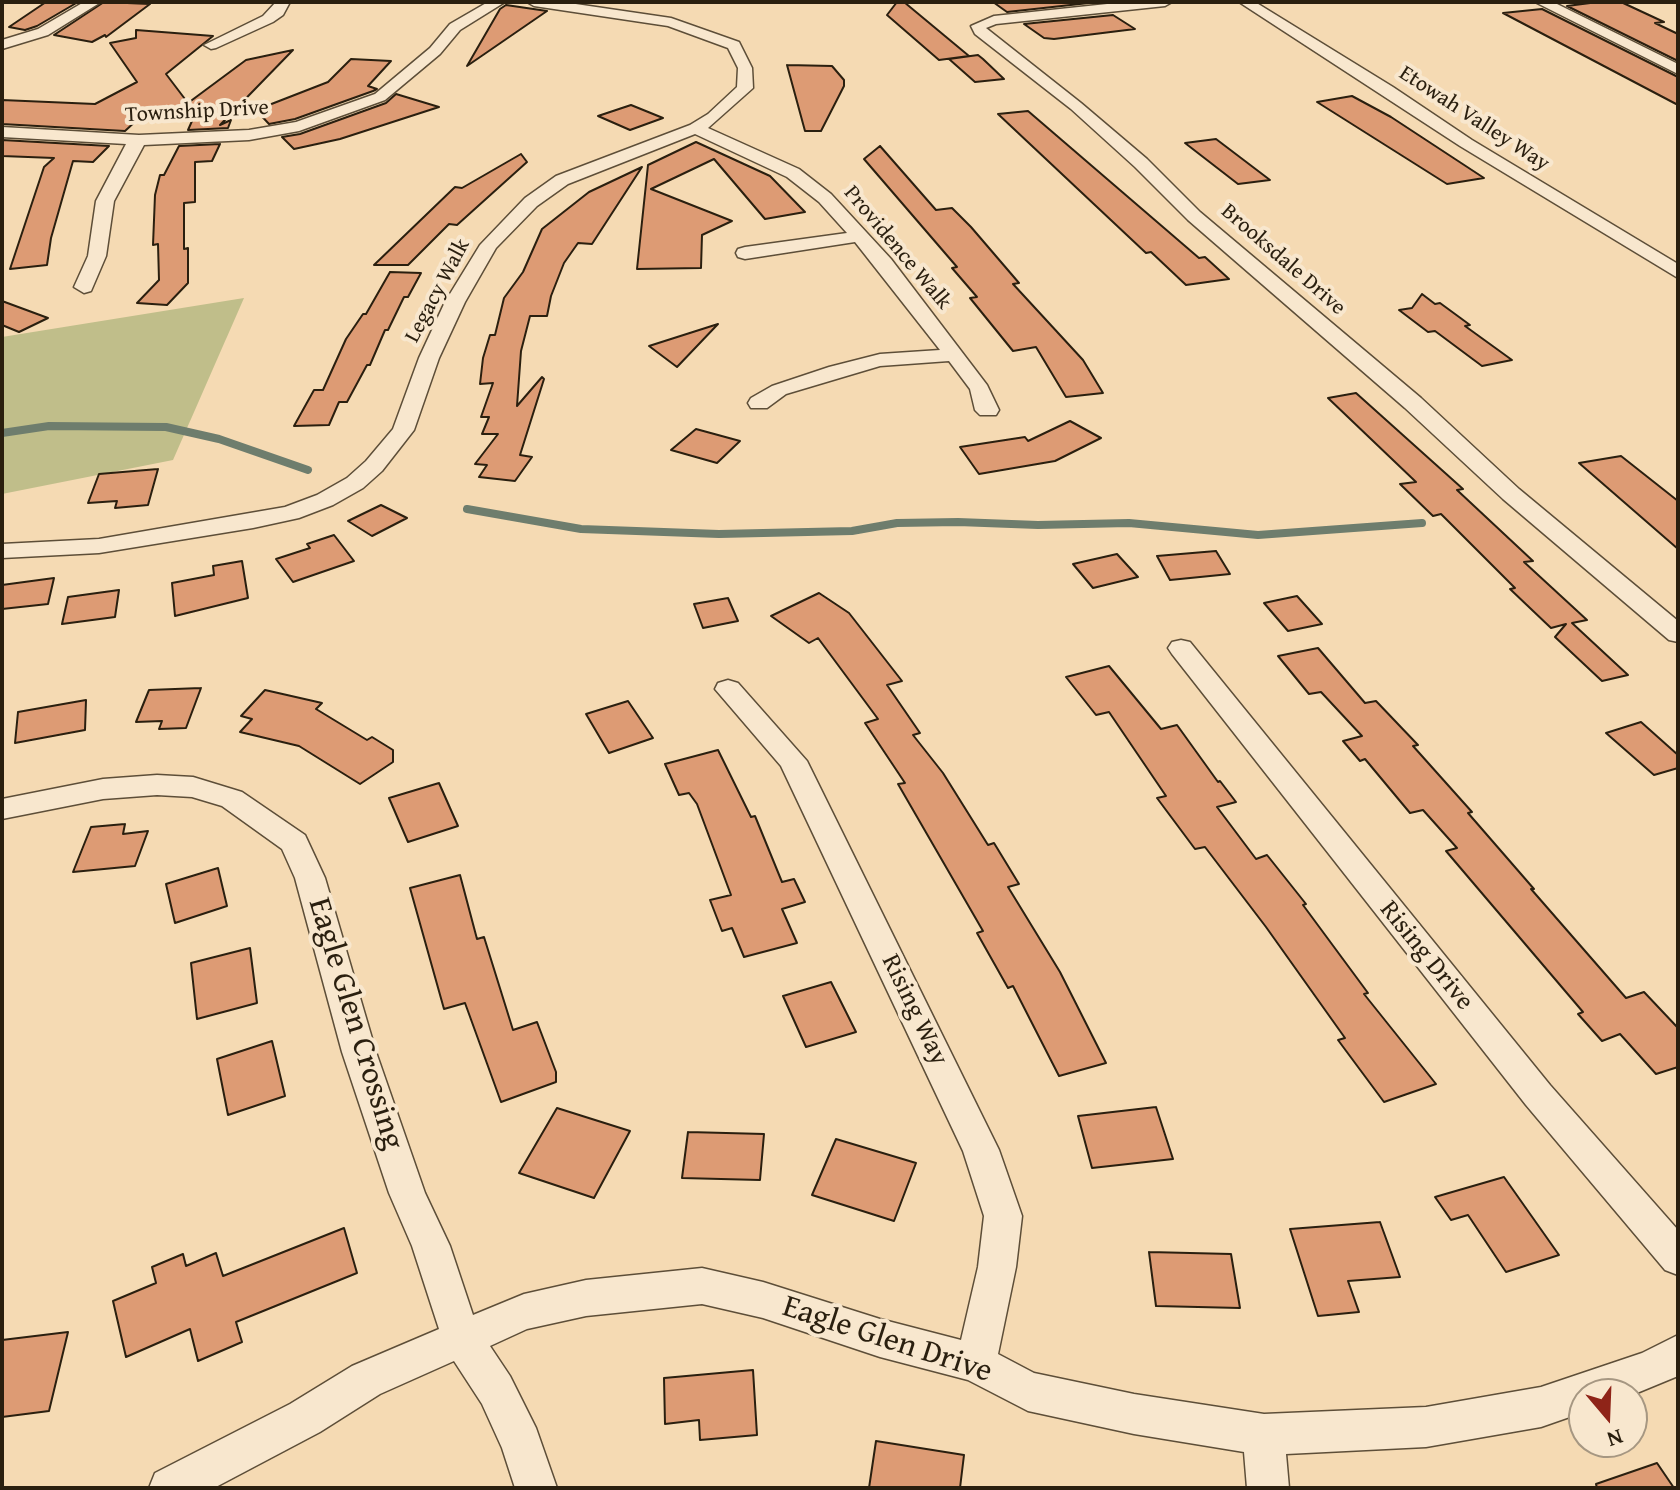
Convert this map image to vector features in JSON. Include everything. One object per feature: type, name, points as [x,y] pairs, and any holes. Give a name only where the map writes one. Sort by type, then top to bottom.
[{"type":"street","points":[[2,45],[43,32],[94,2]]},
{"type":"street","points":[[211,45],[268,19],[278,12],[283,2]]},
{"type":"street","name":"Township Drive","points":[[2,132],[139,140],[275,131],[380,97],[435,51],[455,27],[498,2]]},
{"type":"street","name":"Legacy Walk","points":[[2,551],[99,546],[253,521],[314,504],[355,483],[391,448],[403,430],[455,302],[489,245],[531,202],[562,180],[696,128],[714,117],[745,88],[745,68],[734,45],[662,20],[534,2]]},
{"type":"street","name":"Brooksdale Drive","points":[[1165,2],[994,20],[978,26],[984,34],[1076,106],[1130,153],[1194,216],[1678,634]]},
{"type":"street","name":"Etowah Valley Way","points":[[1246,2],[1388,90],[1466,143],[1678,272]]},
{"type":"street","points":[[1542,2],[1678,70]]},
{"type":"street","name":"Providence Walk","points":[[696,128],[793,173],[825,198],[861,236],[954,355],[980,389],[983,405],[988,410]]},
{"type":"street","points":[[84,287],[97,256],[105,201],[139,140]]},
{"type":"street","points":[[745,253],[861,236]]},
{"type":"street","points":[[759,403],[779,390],[880,360],[954,355]]},
{"type":"street","name":"Rising Drive","points":[[1181,648],[1538,1095],[1678,1258]]},
{"type":"street","name":"Rising Way","points":[[728,689],[793,761],[981,1150],[1003,1216],[997,1267],[976,1363]]},
{"type":"street","name":"Eagle Glen Crossing","points":[[2,809],[103,789],[157,785],[193,787],[232,799],[294,843],[310,878],[359,1052],[407,1193],[431,1246],[461,1337],[496,1390],[521,1443],[536,1488]]},
{"type":"street","name":"Eagle Glen Drive","points":[[170,1488],[254,1446],[366,1380],[524,1312],[586,1298],[702,1286],[763,1300],[880,1338],[976,1363],[1028,1391],[1134,1414],[1264,1435],[1426,1427],[1541,1407],[1652,1369],[1678,1354]]},
{"type":"street","points":[[1264,1435],[1268,1488]]},
{"type":"shaded area","points":[[244,298],[173,460],[2,494],[2,337]]},
{"type":"building","points":[[46,2],[78,2],[37,26],[25,30],[9,27]]},
{"type":"building","points":[[104,2],[150,4],[106,37],[92,42],[54,35]]},
{"type":"building","points":[[897,2],[904,2],[969,56],[939,60],[887,15]]},
{"type":"building","points":[[993,2],[1098,2],[1007,12]]},
{"type":"building","points":[[1621,2],[1664,22],[1655,23],[1678,34],[1678,61],[1567,6]]},
{"type":"building","points":[[506,5],[547,11],[467,66],[500,9]]},
{"type":"building","points":[[1542,9],[1678,77],[1678,105],[1503,13]]},
{"type":"building","points":[[1113,15],[1135,29],[1054,39],[1044,38],[1024,24]]},
{"type":"building","points":[[136,30],[213,36],[166,74],[188,103],[246,60],[293,50],[220,125],[231,120],[228,128],[188,130],[192,121],[138,119],[125,131],[2,124],[2,100],[95,104],[137,82],[110,43],[136,38]]},
{"type":"building","points":[[978,55],[1004,79],[975,82],[949,59]]},
{"type":"building","points":[[351,59],[391,61],[368,86],[377,89],[373,91],[295,119],[269,124],[256,110],[328,82]]},
{"type":"building","points":[[787,65],[832,66],[844,80],[844,86],[821,131],[805,131]]},
{"type":"building","points":[[396,94],[439,107],[340,139],[294,149],[282,137],[300,134],[386,103]]},
{"type":"building","points":[[1352,96],[1391,117],[1484,178],[1447,184],[1317,102]]},
{"type":"building","points":[[631,105],[663,118],[630,130],[598,116]]},
{"type":"building","points":[[1028,111],[1199,258],[1205,257],[1229,279],[1186,285],[1151,252],[1146,253],[998,114]]},
{"type":"building","points":[[1216,139],[1270,180],[1238,184],[1185,143]]},
{"type":"building","points":[[2,140],[109,146],[93,162],[73,161],[51,238],[47,265],[10,269],[44,167],[54,158],[2,156]]},
{"type":"building","points":[[696,142],[770,176],[805,212],[765,219],[714,159],[651,189],[732,221],[702,235],[701,268],[637,269],[648,165]]},
{"type":"building","points":[[220,144],[212,161],[195,162],[195,202],[184,203],[188,283],[167,305],[137,303],[159,280],[158,244],[153,245],[155,195],[160,175],[164,175],[179,146]]},
{"type":"building","points":[[880,146],[936,210],[952,208],[971,227],[1019,283],[1013,284],[1083,360],[1103,393],[1066,397],[1036,347],[1013,351],[970,298],[977,297],[952,268],[957,267],[864,159]]},
{"type":"building","points":[[521,154],[527,162],[457,225],[449,224],[408,265],[374,265],[455,187],[462,188]]},
{"type":"building","points":[[642,167],[592,244],[578,243],[564,263],[547,316],[530,316],[521,351],[517,406],[542,377],[544,379],[520,455],[532,457],[515,481],[479,477],[487,465],[475,464],[498,434],[482,434],[489,417],[481,417],[493,383],[480,384],[483,358],[490,335],[495,335],[504,298],[523,272],[542,229],[589,192]]},
{"type":"building","points":[[390,272],[421,273],[408,297],[404,297],[388,330],[385,330],[370,365],[367,365],[347,402],[339,402],[329,425],[294,426],[314,390],[323,390],[346,339],[366,314]]},
{"type":"building","points":[[1422,294],[1470,325],[1465,326],[1512,360],[1482,366],[1435,331],[1428,332],[1399,310],[1412,308]]},
{"type":"building","points":[[2,301],[48,318],[19,332],[2,325]]},
{"type":"building","points":[[718,324],[677,367],[649,346]]},
{"type":"building","points":[[1356,393],[1463,489],[1457,490],[1533,561],[1524,562],[1587,620],[1572,623],[1628,675],[1602,681],[1555,637],[1566,624],[1551,628],[1510,589],[1515,588],[1441,514],[1433,516],[1400,484],[1416,482],[1328,398]]},
{"type":"building","points":[[1070,421],[1101,438],[1055,461],[979,474],[960,447],[1025,437],[1028,441]]},
{"type":"building","points":[[696,429],[740,441],[717,463],[671,450]]},
{"type":"building","points":[[1621,456],[1678,501],[1678,549],[1579,463]]},
{"type":"building","points":[[158,469],[148,505],[115,508],[117,501],[88,503],[99,474]]},
{"type":"building","points":[[381,505],[407,518],[372,536],[348,521]]},
{"type":"building","points":[[334,535],[354,561],[293,582],[276,559],[310,548],[307,544]]},
{"type":"building","points":[[1216,551],[1230,574],[1170,580],[1157,556]]},
{"type":"building","points":[[1117,554],[1138,577],[1093,588],[1073,564]]},
{"type":"building","points":[[242,561],[248,598],[175,616],[172,583],[214,575],[213,566]]},
{"type":"building","points":[[54,578],[48,604],[2,609],[2,585]]},
{"type":"building","points":[[119,590],[115,617],[62,624],[68,597]]},
{"type":"building","points":[[819,593],[849,613],[902,681],[887,685],[920,733],[913,735],[943,773],[988,845],[994,843],[1019,884],[1008,887],[1060,972],[1106,1063],[1059,1076],[1013,986],[1008,988],[977,933],[983,931],[898,784],[905,783],[865,723],[878,719],[818,638],[809,643],[771,616]]},
{"type":"building","points":[[1297,596],[1322,624],[1288,631],[1264,603]]},
{"type":"building","points":[[728,598],[738,621],[703,628],[694,604]]},
{"type":"building","points":[[1318,648],[1365,703],[1376,701],[1418,745],[1413,746],[1472,812],[1468,813],[1626,998],[1644,992],[1678,1028],[1678,1067],[1656,1074],[1620,1034],[1602,1041],[1578,1014],[1583,1012],[1446,851],[1457,848],[1423,810],[1410,813],[1365,759],[1360,761],[1343,741],[1362,736],[1321,692],[1309,694],[1278,656]]},
{"type":"building","points":[[1109,666],[1161,729],[1177,725],[1236,802],[1217,807],[1256,859],[1267,855],[1306,904],[1303,905],[1368,993],[1364,994],[1436,1084],[1384,1102],[1338,1040],[1345,1038],[1266,927],[1205,847],[1195,849],[1157,798],[1166,796],[1109,712],[1096,715],[1066,677]]},
{"type":"building","points":[[201,688],[186,728],[159,729],[162,721],[136,722],[149,690]]},
{"type":"building","points":[[265,690],[322,703],[316,709],[367,740],[372,737],[393,750],[393,762],[360,784],[299,746],[240,732],[252,719],[241,716]]},
{"type":"building","points":[[86,700],[85,730],[15,743],[18,712]]},
{"type":"building","points":[[628,701],[653,738],[609,753],[586,714]]},
{"type":"building","points":[[1641,722],[1678,755],[1678,768],[1654,775],[1606,733]]},
{"type":"building","points":[[718,750],[751,817],[755,816],[782,882],[794,879],[805,902],[782,909],[797,943],[744,957],[732,928],[722,931],[710,900],[731,895],[697,804],[689,793],[679,795],[665,764]]},
{"type":"building","points":[[439,783],[458,826],[408,842],[389,798]]},
{"type":"building","points":[[125,824],[123,834],[148,831],[135,866],[73,872],[91,827]]},
{"type":"building","points":[[218,868],[227,906],[175,923],[166,884]]},
{"type":"building","points":[[460,875],[477,939],[484,937],[513,1030],[537,1022],[556,1072],[556,1082],[501,1102],[465,1003],[444,1009],[410,888]]},
{"type":"building","points":[[250,948],[257,1003],[197,1019],[191,963]]},
{"type":"building","points":[[831,982],[856,1032],[806,1047],[783,996]]},
{"type":"building","points":[[272,1041],[285,1096],[228,1115],[217,1059]]},
{"type":"building","points":[[1156,1107],[1173,1159],[1092,1168],[1078,1116]]},
{"type":"building","points":[[557,1108],[630,1131],[594,1198],[519,1173]]},
{"type":"building","points":[[688,1132],[764,1134],[760,1180],[682,1178]]},
{"type":"building","points":[[836,1139],[916,1163],[894,1221],[812,1195]]},
{"type":"building","points":[[1504,1177],[1559,1255],[1506,1272],[1468,1215],[1451,1220],[1435,1197]]},
{"type":"building","points":[[1380,1222],[1400,1277],[1348,1281],[1359,1312],[1318,1316],[1290,1229]]},
{"type":"building","points":[[344,1228],[357,1273],[236,1322],[242,1342],[198,1361],[190,1329],[126,1357],[113,1301],[156,1283],[152,1267],[183,1254],[186,1266],[216,1253],[223,1276]]},
{"type":"building","points":[[1149,1252],[1231,1254],[1240,1308],[1156,1306]]},
{"type":"building","points":[[68,1332],[49,1411],[2,1417],[2,1340]]},
{"type":"building","points":[[753,1370],[757,1435],[700,1440],[699,1420],[665,1424],[664,1378]]},
{"type":"building","points":[[876,1441],[964,1455],[960,1488],[869,1488]]},
{"type":"building","points":[[1657,1463],[1674,1488],[1597,1488],[1596,1484]]},
{"type":"waterway","points":[[2,433],[49,426],[166,427],[219,439],[308,470]]},
{"type":"waterway","points":[[467,509],[581,529],[719,534],[852,531],[897,523],[958,522],[1038,525],[1129,523],[1258,535],[1422,523]]}]
